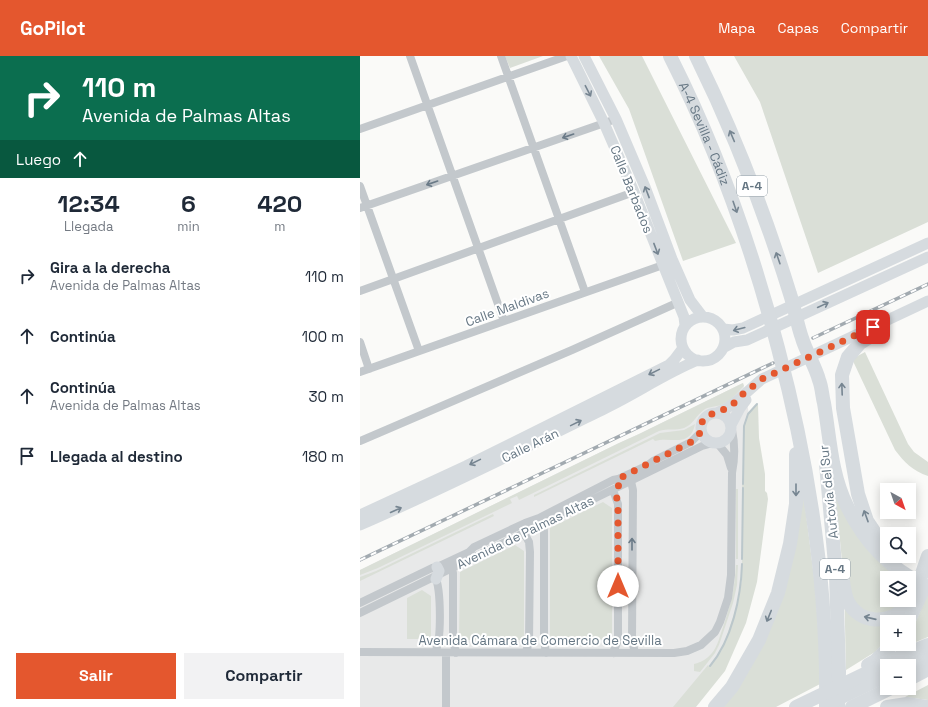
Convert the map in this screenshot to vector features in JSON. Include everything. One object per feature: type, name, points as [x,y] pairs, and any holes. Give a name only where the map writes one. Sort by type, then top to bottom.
[{"type":"highway","name":"A-4 Sevilla - Cádiz","points":[[670,56],[706,132],[732,198],[753,258],[790,394]]},
{"type":"highway","name":"A-4 Sevilla - Cádiz","points":[[696,56],[742,159],[767,225],[816,382]]},
{"type":"highway","points":[[880,540],[867,521],[858,494],[843,408],[842,375],[848,357],[860,343],[882,329]]},
{"type":"highway","points":[[816,382],[839,488],[846,505],[869,542],[894,567],[902,571]]},
{"type":"highway","name":"Autovía del Sur","points":[[816,382],[826,466],[836,575],[832,676]]},
{"type":"highway","points":[[790,394],[811,498],[819,562],[826,650],[832,676],[830,707]]},
{"type":"highway","points":[[715,707],[732,687],[759,640],[778,593],[790,544],[796,504],[796,451],[790,394]]},
{"type":"highway","points":[[826,466],[835,511],[845,593],[850,605],[858,614],[873,620],[889,618],[897,613],[909,602],[917,586],[928,556]]},
{"type":"highway","points":[[902,563],[908,571]]},
{"type":"highway","points":[[912,615],[917,604],[928,570]]},
{"type":"highway","points":[[916,576],[928,580]]},
{"type":"highway","points":[[916,579],[928,587]]},
{"type":"highway","points":[[796,707],[928,645]]},
{"type":"highway","points":[[790,707],[841,681],[875,661],[886,651]]},
{"type":"highway","points":[[916,661],[928,655]]},
{"type":"highway","points":[[916,675],[928,669]]},
{"type":"highway","points":[[826,707],[832,676]]},
{"type":"highway","name":"A-4","points":[[832,676],[838,707]]},
{"type":"highway","points":[[822,707],[880,678]]},
{"type":"highway","points":[[852,707],[880,693]]},
{"type":"highway","points":[[865,707],[883,695]]},
{"type":"highway","points":[[887,707],[907,704],[928,707]]},
{"type":"street","points":[[410,56],[504,321]]},
{"type":"street","points":[[501,56],[585,292]]},
{"type":"street","points":[[360,129],[567,56]]},
{"type":"street","name":"Calle Barbados","points":[[571,56],[604,123],[634,192],[684,317],[685,325]]},
{"type":"street","name":"Calle Barbados","points":[[584,56],[616,119],[690,300],[703,317]]},
{"type":"street","points":[[364,207],[616,119]]},
{"type":"street","points":[[360,186],[364,207],[393,279],[419,351]]},
{"type":"street","points":[[360,291],[634,192]]},
{"type":"street","points":[[723,329],[732,330],[743,328],[928,243]]},
{"type":"street","points":[[723,348],[734,342],[747,340],[928,256]]},
{"type":"street","name":"Calle Maldivas","points":[[360,372],[663,264]]},
{"type":"street","points":[[732,473],[727,455],[715,444],[707,441],[701,432],[701,425],[704,418],[734,404],[743,394],[762,379],[928,301]]},
{"type":"street","points":[[360,441],[678,302]]},
{"type":"street","points":[[715,444],[727,439],[731,427],[744,402],[758,389],[928,308]]},
{"type":"street","points":[[703,317],[711,318],[718,322],[723,329],[725,342],[723,348],[717,356],[708,360],[698,360],[689,356],[683,348],[681,340],[685,325],[693,319],[703,317]]},
{"type":"street","points":[[360,342],[369,369]]},
{"type":"street","name":"Calle Arán","points":[[360,516],[466,466],[669,365],[683,348]]},
{"type":"street","name":"Calle Arán","points":[[360,525],[401,507],[594,414],[698,360]]},
{"type":"street","points":[[717,413],[725,415],[730,421],[734,441],[734,461],[732,473]]},
{"type":"street","name":"Avenida de Palmas Altas","points":[[436,574],[527,534],[543,524],[616,487],[691,442],[701,432]]},
{"type":"street","name":"Avenida de Palmas Altas","points":[[616,487],[702,446],[715,444]]},
{"type":"street","name":"Avenida Cámara de Comercio de Sevilla","points":[[360,652],[674,653],[687,651],[701,645],[714,633],[720,622],[730,590],[732,562],[732,473]]},
{"type":"street","name":"Avenida de Palmas Altas","points":[[360,613],[436,574],[474,547],[525,523],[531,522],[571,500],[613,480],[616,487]]},
{"type":"street","points":[[631,481],[633,490],[632,640],[634,653]]},
{"type":"street","points":[[613,653],[618,640],[618,504],[616,487]]},
{"type":"street","points":[[526,652],[529,643],[530,552],[527,534],[532,527],[531,522]]},
{"type":"street","points":[[543,524],[544,640],[546,652]]},
{"type":"street","name":"Avenida de Palmas Altas","points":[[360,603],[432,568],[436,574]]},
{"type":"street","points":[[452,568],[453,640],[456,653]]},
{"type":"street","points":[[435,652],[439,640],[439,594],[436,574]]},
{"type":"street","points":[[446,653],[446,707]]},
{"type":"shaded area","points":[[505,56],[543,56],[510,68]]},
{"type":"shaded area","points":[[599,56],[642,56],[736,243],[683,261],[629,109]]},
{"type":"shaded area","points":[[734,56],[928,56],[928,222],[818,273],[760,102]]},
{"type":"shaded area","points":[[865,352],[908,444],[914,452],[928,462],[928,476],[909,466],[895,450],[852,359]]},
{"type":"shaded area","points":[[743,383],[757,455],[741,605],[716,680],[695,707],[360,707],[360,570]]},
{"type":"shaded area","points":[[743,383],[744,386],[735,396],[721,405],[705,409],[684,428],[659,431],[519,500],[517,496],[510,499],[512,503],[378,568],[360,575],[360,570]]},
{"type":"shaded area","points":[[758,404],[759,438],[765,474],[765,491],[768,499],[757,582],[746,623],[725,671],[696,707],[673,707],[708,665],[710,667],[722,650],[737,605],[742,580],[743,559],[742,488],[744,466],[744,432],[747,416]]},
{"type":"shaded area","points":[[695,424],[692,432],[684,439],[655,441],[653,439],[534,497],[534,495],[660,433],[684,430]]},
{"type":"shaded area","points":[[736,489],[738,489],[738,559],[736,559]]},
{"type":"shaded area","points":[[803,490],[815,585],[822,683],[776,707],[721,707],[750,669]]},
{"type":"shaded area","points":[[835,490],[880,549],[880,563],[891,563],[897,571],[880,571],[880,607],[906,607],[903,615],[880,615],[880,647],[875,652],[846,670],[844,581]]},
{"type":"shaded area","points":[[603,502],[612,508],[612,640],[550,639],[550,528]]},
{"type":"shaded area","points":[[493,514],[494,516],[360,581],[360,577],[376,571]]},
{"type":"shaded area","points":[[515,545],[524,551],[524,640],[459,640],[460,572]]},
{"type":"shaded area","points":[[736,565],[738,565],[737,585],[733,603],[719,645],[715,653],[700,672],[694,671],[694,664],[708,657],[714,651],[718,643],[731,599]]},
{"type":"shaded area","points":[[422,590],[431,596],[431,639],[407,639],[407,598]]},
{"type":"shaded area","points":[[928,593],[928,637],[916,642],[916,621]]},
{"type":"shaded area","points":[[928,685],[928,700],[905,697],[909,695],[916,695],[916,691]]},
{"type":"waterway","points":[[743,484],[744,426],[748,414],[757,404]]},
{"type":"waterway","points":[[742,559],[743,488]]},
{"type":"waterway","points":[[710,666],[718,656],[730,631],[740,590],[742,564]]},
{"type":"railway","points":[[813,338],[928,284]]},
{"type":"railway","points":[[360,560],[773,363]]},
{"type":"route","points":[[618,586],[618,500],[616,494],[616,489],[619,486],[618,479],[691,442],[701,432],[701,425],[704,418],[710,414],[717,413],[730,407],[743,394],[762,379],[873,327]]}]
